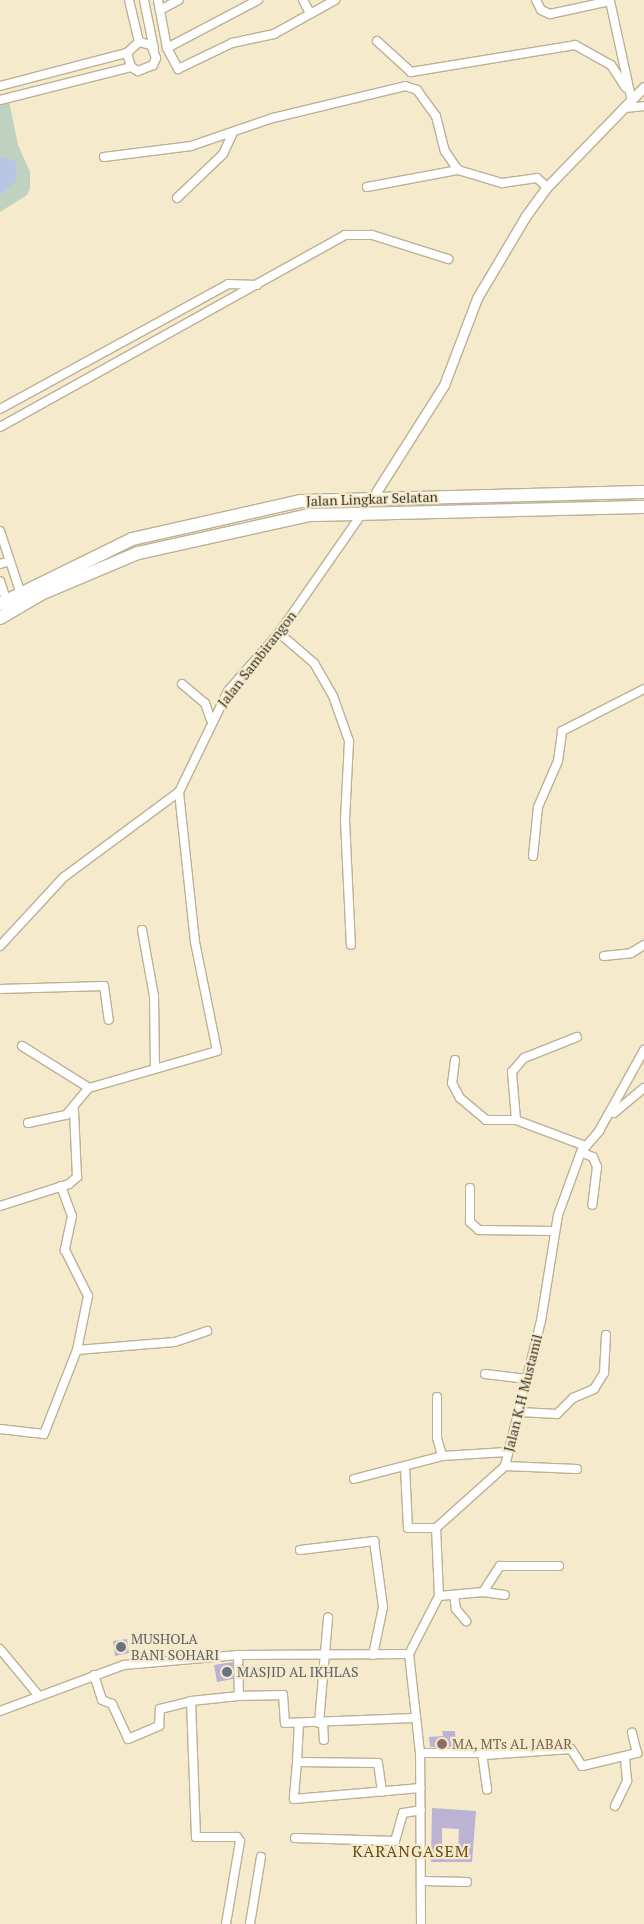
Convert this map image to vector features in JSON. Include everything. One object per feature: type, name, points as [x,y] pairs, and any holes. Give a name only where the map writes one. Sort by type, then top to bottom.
[{"type":"highway","name":"Jalan Lingkar Selatan","points":[[3,602],[102,552],[188,523],[300,501],[373,497],[644,492]]},
{"type":"highway","points":[[464,512],[465,496]]},
{"type":"highway","name":"Jalan Lingkar Selatan","points":[[0,618],[108,564],[183,540],[245,526],[310,515],[363,512],[464,512],[644,507]]},
{"type":"highway","points":[[102,552],[108,564]]},
{"type":"street","points":[[129,0],[139,42],[154,50]]},
{"type":"street","points":[[127,54],[131,67],[138,71],[153,65],[154,50],[144,0]]},
{"type":"street","points":[[158,0],[167,48],[178,69],[232,43],[253,42],[274,34],[334,0]]},
{"type":"street","points":[[160,10],[180,0]]},
{"type":"street","points":[[167,48],[258,0]]},
{"type":"street","points":[[303,0],[310,13]]},
{"type":"street","points":[[536,0],[541,10],[550,14],[610,1],[629,105]]},
{"type":"street","points":[[0,86],[127,54],[139,42]]},
{"type":"street","points":[[377,42],[411,72],[575,45],[611,65],[626,88]]},
{"type":"street","points":[[0,100],[131,67]]},
{"type":"street","points":[[11,83],[14,96]]},
{"type":"street","points":[[104,157],[191,146],[232,135],[273,118],[412,87],[436,116],[445,151],[458,170]]},
{"type":"street","points":[[373,497],[444,384],[477,298],[547,187],[629,105],[644,87]]},
{"type":"street","points":[[629,105],[644,106]]},
{"type":"street","points":[[177,198],[223,154],[232,135]]},
{"type":"street","points":[[367,188],[458,170],[502,183],[537,178],[547,187]]},
{"type":"street","points":[[0,427],[350,234],[372,235],[448,259]]},
{"type":"street","points":[[0,409],[228,284],[256,285]]},
{"type":"street","name":"Jalan Sambirangon","points":[[0,946],[64,878],[178,792],[211,720],[228,691],[279,633],[363,512]]},
{"type":"street","points":[[0,531],[20,592]]},
{"type":"street","points":[[0,564],[10,561]]},
{"type":"street","points":[[0,581],[3,602]]},
{"type":"street","points":[[279,633],[314,663],[333,696],[349,741],[345,820],[351,945]]},
{"type":"street","points":[[182,684],[205,704],[211,720]]},
{"type":"street","points":[[532,856],[538,807],[558,761],[562,731],[644,689]]},
{"type":"street","points":[[0,1206],[61,1186],[78,1173],[74,1110],[89,1088],[155,1067],[217,1051],[195,942],[178,792]]},
{"type":"street","points":[[142,930],[154,996],[155,1067]]},
{"type":"street","points":[[604,956],[630,953],[644,945]]},
{"type":"street","points":[[0,990],[104,986],[109,1020]]},
{"type":"street","points":[[516,1120],[513,1067],[524,1058],[577,1037]]},
{"type":"street","points":[[22,1046],[89,1088]]},
{"type":"street","name":"Jalan K.H Mustamil","points":[[436,1528],[505,1466],[507,1452],[528,1379],[553,1231],[583,1149],[594,1137],[644,1050]]},
{"type":"street","points":[[456,1060],[452,1083],[460,1098],[486,1120],[516,1120],[583,1149],[593,1157],[597,1167],[592,1204]]},
{"type":"street","points":[[594,1137],[602,1132],[621,1103],[644,1088]]},
{"type":"street","points":[[28,1122],[74,1110]]},
{"type":"street","points":[[0,1429],[44,1434],[77,1350],[88,1296],[65,1250],[72,1216],[61,1186]]},
{"type":"street","points":[[470,1188],[470,1222],[479,1230],[553,1231]]},
{"type":"street","points":[[77,1350],[175,1342],[207,1331]]},
{"type":"street","points":[[520,1412],[557,1414],[574,1398],[594,1389],[604,1373],[606,1335]]},
{"type":"street","points":[[484,1374],[528,1379]]},
{"type":"street","points":[[437,1397],[437,1438],[442,1456]]},
{"type":"street","points":[[354,1479],[442,1456],[507,1452]]},
{"type":"street","points":[[505,1466],[577,1469]]},
{"type":"street","points":[[405,1467],[408,1528],[436,1528],[439,1596],[409,1654],[414,1718],[420,1753],[421,1924]]},
{"type":"street","points":[[300,1550],[374,1541],[383,1607],[374,1655]]},
{"type":"street","points":[[483,1592],[500,1566],[559,1566]]},
{"type":"street","points":[[439,1596],[483,1592],[505,1595]]},
{"type":"street","points":[[454,1595],[456,1609],[466,1622]]},
{"type":"street","points":[[324,1740],[321,1723],[328,1617]]},
{"type":"street","points":[[0,1648],[39,1696]]},
{"type":"street","points":[[0,1711],[124,1664],[238,1655],[325,1656],[409,1654]]},
{"type":"street","points":[[238,1655],[239,1696]]},
{"type":"street","points":[[94,1675],[102,1701],[112,1704],[128,1739],[160,1725],[160,1709],[191,1701],[239,1696],[283,1695],[284,1722],[321,1723],[414,1718]]},
{"type":"street","points":[[191,1701],[196,1837],[238,1837],[240,1841],[226,1924]]},
{"type":"street","points":[[299,1723],[293,1798],[421,1788]]},
{"type":"street","points":[[420,1753],[485,1755],[571,1749],[582,1766],[624,1757],[639,1750],[632,1733]]},
{"type":"street","points":[[485,1755],[487,1790]]},
{"type":"street","points":[[615,1806],[627,1781],[624,1757]]},
{"type":"street","points":[[297,1762],[378,1762],[382,1792]]},
{"type":"street","points":[[294,1838],[395,1841],[403,1813],[421,1810]]},
{"type":"street","points":[[250,1924],[260,1857]]},
{"type":"street","points":[[422,1881],[467,1882]]},
{"type":"green space","points":[[9,101],[18,145],[30,172],[30,188],[27,195],[0,212],[0,104]]},
{"type":"water","points":[[7,157],[16,163],[17,180],[0,195],[0,158]]},
{"type":"building","name":"MUSHOLA BANI SOHARI","points":[[127,1639],[129,1653],[115,1656],[113,1641]]},
{"type":"building","name":"MASJID AL IKHLAS","points":[[233,1662],[233,1679],[217,1682],[214,1665]]},
{"type":"building","name":"MA, MTs AL JABAR","points":[[442,1731],[455,1731],[456,1747],[430,1747],[429,1737],[443,1736]]},
{"type":"building","points":[[432,1808],[476,1811],[472,1862],[431,1862]],"holes":[[[442,1828],[459,1829],[458,1849],[442,1849]]]},
{"type":"place","name":"MUSHOLA BANI SOHARI","points":[[121,1647]]},
{"type":"place","name":"MASJID AL IKHLAS","points":[[227,1672]]},
{"type":"place","name":"MA, MTs AL JABAR","points":[[442,1744]]},
{"type":"district","name":"KARANGASEM","points":[[411,1851]]}]
